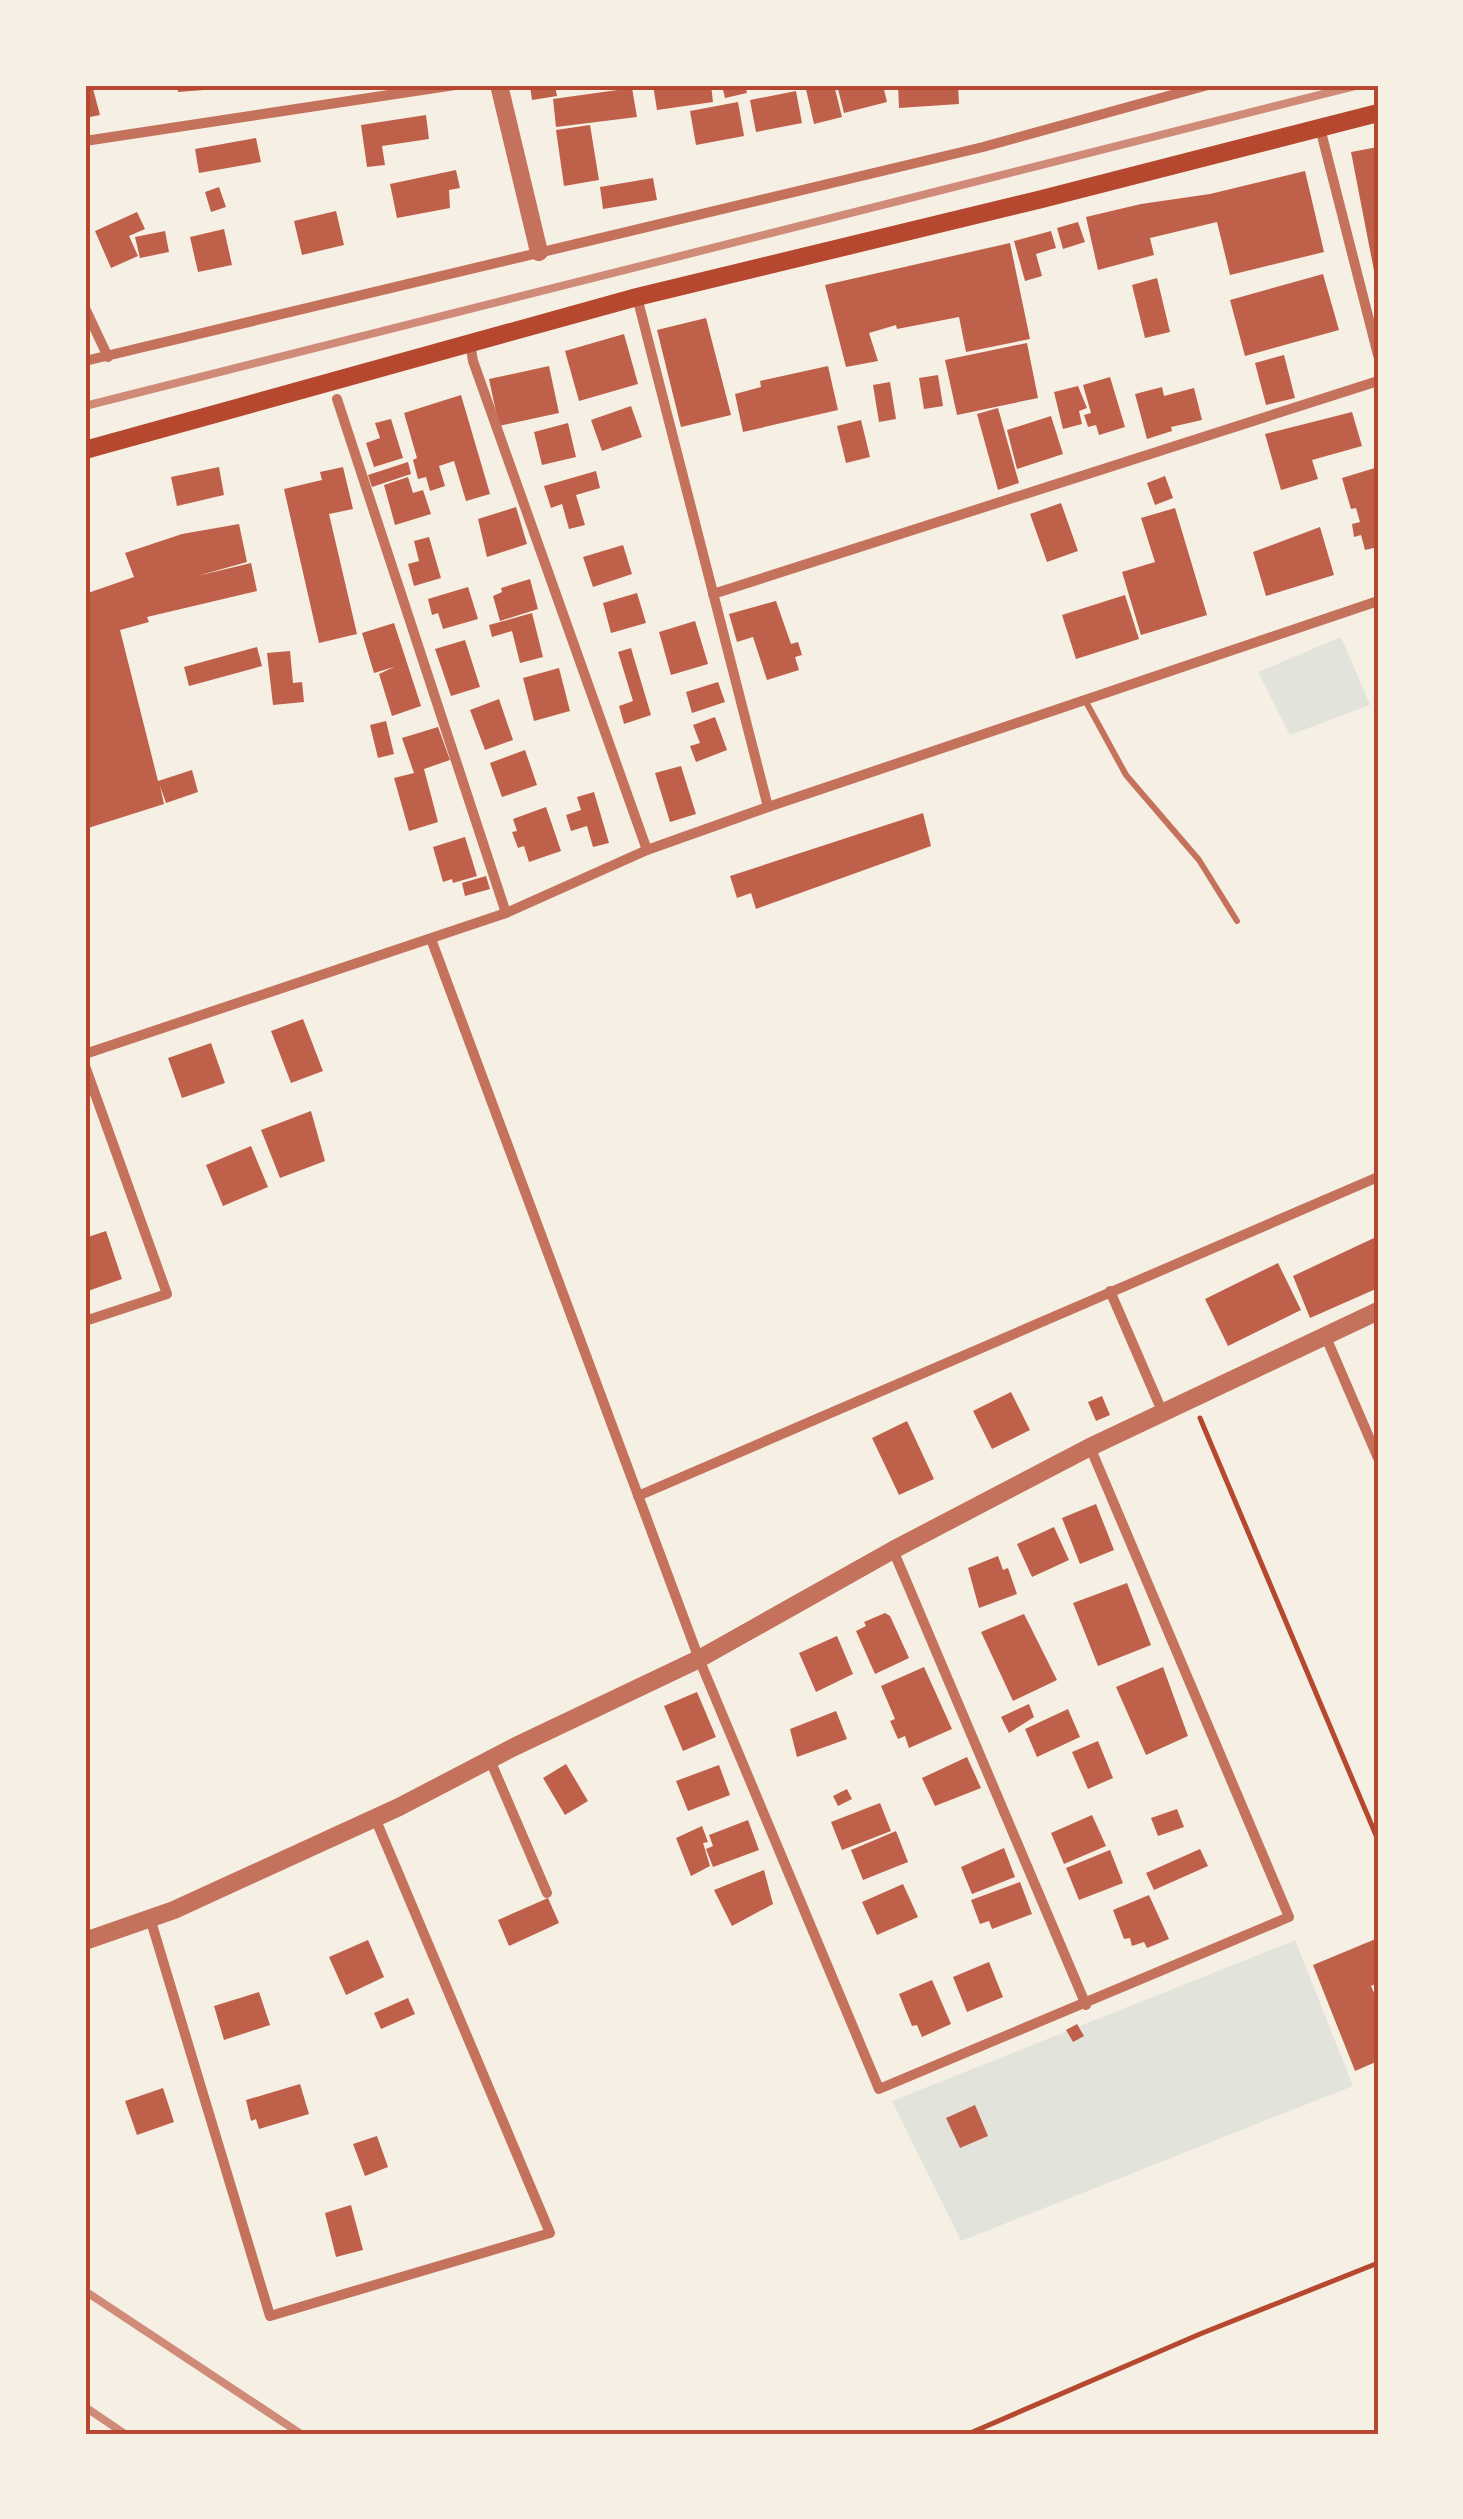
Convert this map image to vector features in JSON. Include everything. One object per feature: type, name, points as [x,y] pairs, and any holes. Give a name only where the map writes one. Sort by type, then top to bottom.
[{"type":"main road","points":[[85,450],[637,297],[1378,113]]},
{"type":"street","points":[[85,141],[455,85]]},
{"type":"street","points":[[499,85],[539,252]]},
{"type":"street","points":[[85,362],[983,147],[1208,85]]},
{"type":"street","points":[[1320,128],[1378,354]]},
{"type":"street","points":[[637,297],[768,807]]},
{"type":"street","points":[[85,308],[108,357]]},
{"type":"street","points":[[470,343],[472,360],[647,850]]},
{"type":"street","points":[[713,594],[1378,381]]},
{"type":"street","points":[[337,399],[506,914]]},
{"type":"street","points":[[85,1054],[506,914],[647,850],[768,807],[1378,601]]},
{"type":"street","points":[[431,939],[698,1659],[879,2089],[1290,1918],[1090,1447]]},
{"type":"street","points":[[85,1066],[88,1091],[167,1294],[85,1321]]},
{"type":"street","points":[[638,1496],[1378,1177]]},
{"type":"street","points":[[1110,1291],[1162,1411]]},
{"type":"street","points":[[85,1941],[150,1918],[375,1818],[698,1659],[893,1550],[1090,1447],[1378,1311]]},
{"type":"street","points":[[1325,1334],[1378,1458]]},
{"type":"street","points":[[893,1550],[1086,2005]]},
{"type":"street","points":[[490,1760],[547,1893]]},
{"type":"street","points":[[150,1918],[270,2316],[550,2234],[375,1818]]},
{"type":"lane","points":[[1085,700],[1126,775],[1199,860],[1236,920]]},
{"type":"path","points":[[1191,1397],[1378,1840]]},
{"type":"path","points":[[968,2434],[1378,2263]]},
{"type":"shaded area","points":[[1341,637],[1370,705],[1290,735],[1258,672]]},
{"type":"shaded area","points":[[1295,1940],[1353,2086],[961,2241],[892,2101]]},
{"type":"building","points":[[85,85],[92,85],[100,115],[85,118]]},
{"type":"building","points":[[178,85],[230,85],[230,88],[178,92]]},
{"type":"building","points":[[555,85],[557,96],[532,100],[530,86]]},
{"type":"building","points":[[653,85],[711,85],[713,102],[657,110]]},
{"type":"building","points":[[722,85],[745,85],[747,93],[725,98]]},
{"type":"building","points":[[805,85],[834,85],[842,117],[814,124]]},
{"type":"building","points":[[837,85],[883,85],[887,102],[844,113]]},
{"type":"building","points":[[898,85],[958,85],[959,104],[899,108]]},
{"type":"building","points":[[632,88],[637,117],[556,127],[553,99]]},
{"type":"building","points":[[796,91],[802,123],[756,132],[750,100]]},
{"type":"building","points":[[738,102],[744,136],[696,145],[690,111]]},
{"type":"building","points":[[426,115],[429,139],[382,146],[385,165],[367,167],[361,125]]},
{"type":"building","points":[[590,125],[599,180],[564,186],[556,130]]},
{"type":"building","points":[[256,138],[261,162],[199,173],[195,149]]},
{"type":"building","points":[[1378,147],[1378,281],[1376,281],[1351,152]]},
{"type":"building","points":[[456,170],[460,188],[449,190],[450,208],[397,218],[390,184]]},
{"type":"building","points":[[1305,171],[1324,252],[1230,275],[1217,222],[1150,238],[1154,255],[1098,270],[1086,217]]},
{"type":"building","points":[[653,178],[657,200],[603,209],[600,187]]},
{"type":"building","points":[[219,187],[226,207],[211,212],[205,192]]},
{"type":"building","points":[[336,211],[344,245],[302,255],[294,221]]},
{"type":"building","points":[[137,212],[145,229],[129,236],[138,256],[111,268],[95,231]]},
{"type":"building","points":[[1078,222],[1085,242],[1063,249],[1057,228]]},
{"type":"building","points":[[224,229],[232,265],[198,272],[190,237]]},
{"type":"building","points":[[165,231],[169,252],[140,258],[135,237]]},
{"type":"building","points":[[1051,231],[1056,248],[1036,254],[1042,276],[1025,281],[1014,241]]},
{"type":"building","points":[[1010,243],[1030,339],[966,352],[959,317],[897,329],[896,325],[869,333],[878,361],[846,367],[825,285]]},
{"type":"building","points":[[1323,274],[1339,330],[1245,356],[1230,300]]},
{"type":"building","points":[[1157,278],[1170,332],[1145,338],[1132,285]]},
{"type":"building","points":[[706,318],[731,415],[681,427],[657,330]]},
{"type":"building","points":[[624,334],[638,384],[579,401],[565,351]]},
{"type":"building","points":[[1027,343],[1038,398],[957,415],[945,360]]},
{"type":"building","points":[[1284,355],[1295,398],[1266,405],[1255,363]]},
{"type":"building","points":[[549,366],[559,413],[499,426],[489,379]]},
{"type":"building","points":[[828,366],[838,410],[743,432],[735,394],[761,387],[760,381]]},
{"type":"building","points":[[938,375],[943,406],[924,409],[919,378]]},
{"type":"building","points":[[1110,377],[1125,427],[1099,435],[1096,425],[1088,427],[1084,415],[1091,413],[1083,385]]},
{"type":"building","points":[[890,382],[896,419],[879,422],[873,385]]},
{"type":"building","points":[[1078,386],[1087,408],[1079,411],[1082,424],[1063,429],[1054,392]]},
{"type":"building","points":[[1162,387],[1164,396],[1194,388],[1202,420],[1171,427],[1172,431],[1147,439],[1135,394]]},
{"type":"building","points":[[461,395],[490,494],[466,501],[454,461],[439,466],[445,486],[430,491],[426,477],[418,479],[413,460],[417,458],[404,413]]},
{"type":"building","points":[[631,406],[642,437],[602,451],[591,420]]},
{"type":"building","points":[[998,408],[1019,483],[998,490],[977,414]]},
{"type":"building","points":[[1352,412],[1362,446],[1312,460],[1318,479],[1281,490],[1265,434]]},
{"type":"building","points":[[1051,416],[1063,454],[1017,469],[1007,430]]},
{"type":"building","points":[[391,419],[403,458],[374,467],[366,443],[380,438],[375,423]]},
{"type":"building","points":[[861,420],[870,457],[846,463],[837,426]]},
{"type":"building","points":[[568,423],[576,457],[542,465],[534,432]]},
{"type":"building","points":[[408,462],[411,474],[372,487],[368,475]]},
{"type":"building","points":[[219,467],[224,495],[177,506],[171,477]]},
{"type":"building","points":[[343,467],[353,509],[329,514],[357,634],[319,643],[284,489],[322,480],[320,472]]},
{"type":"building","points":[[1378,467],[1378,547],[1365,550],[1361,535],[1354,537],[1352,524],[1360,522],[1356,508],[1351,509],[1342,478]]},
{"type":"building","points":[[596,471],[600,488],[576,495],[585,525],[569,529],[562,504],[551,508],[544,486]]},
{"type":"building","points":[[1165,476],[1173,498],[1155,505],[1147,483]]},
{"type":"building","points":[[408,477],[413,493],[423,490],[431,514],[395,525],[384,485]]},
{"type":"building","points":[[1061,503],[1078,551],[1047,562],[1030,514]]},
{"type":"building","points":[[516,507],[527,544],[487,557],[478,519]]},
{"type":"building","points":[[1175,508],[1207,615],[1141,635],[1122,572],[1155,562],[1141,518]]},
{"type":"building","points":[[239,524],[247,562],[197,576],[251,563],[257,591],[147,617],[149,622],[120,630],[158,781],[192,770],[198,792],[166,803],[160,786],[164,804],[85,829],[85,594],[134,577],[125,553],[182,534]]},
{"type":"building","points":[[1320,527],[1334,575],[1266,596],[1253,552]]},
{"type":"building","points":[[429,537],[441,578],[414,586],[408,564],[419,561],[414,541]]},
{"type":"building","points":[[623,545],[632,574],[593,587],[583,557]]},
{"type":"building","points":[[530,579],[538,609],[500,621],[493,596],[502,592],[501,588]]},
{"type":"building","points":[[468,587],[478,619],[443,629],[438,613],[432,615],[428,599]]},
{"type":"building","points":[[637,593],[646,623],[611,633],[603,603]]},
{"type":"building","points":[[1125,595],[1139,639],[1076,659],[1062,615]]},
{"type":"building","points":[[776,601],[791,644],[798,642],[802,655],[795,657],[799,670],[767,680],[753,637],[737,642],[729,614]]},
{"type":"building","points":[[532,613],[543,657],[520,663],[512,631],[492,637],[489,625]]},
{"type":"building","points":[[695,621],[708,664],[671,675],[659,632]]},
{"type":"building","points":[[394,623],[421,706],[392,716],[379,674],[394,667],[374,673],[362,633]]},
{"type":"building","points":[[465,640],[480,687],[451,696],[435,649]]},
{"type":"building","points":[[257,647],[262,666],[189,686],[184,667]]},
{"type":"building","points":[[631,648],[651,715],[624,724],[619,706],[633,701],[618,652]]},
{"type":"building","points":[[290,651],[293,683],[302,682],[304,702],[273,705],[267,653]]},
{"type":"building","points":[[559,668],[570,711],[534,721],[523,678]]},
{"type":"building","points":[[718,682],[725,702],[692,713],[686,692]]},
{"type":"building","points":[[499,699],[513,740],[485,750],[470,710]]},
{"type":"building","points":[[715,717],[727,750],[696,762],[690,746],[700,743],[693,725]]},
{"type":"building","points":[[386,721],[394,754],[378,758],[370,725]]},
{"type":"building","points":[[438,727],[450,760],[424,769],[438,822],[409,831],[394,778],[414,773],[402,738]]},
{"type":"building","points":[[525,750],[537,785],[502,797],[490,763]]},
{"type":"building","points":[[681,766],[696,814],[670,822],[655,773]]},
{"type":"building","points":[[594,792],[609,843],[593,847],[587,826],[571,831],[566,815],[581,810],[577,797]]},
{"type":"building","points":[[546,807],[561,851],[529,862],[524,846],[518,848],[512,832],[517,831],[513,819]]},
{"type":"building","points":[[923,813],[931,846],[756,909],[751,893],[737,898],[730,876]]},
{"type":"building","points":[[465,837],[477,876],[443,882],[433,847]]},
{"type":"building","points":[[486,876],[490,889],[465,896],[462,883]]},
{"type":"building","points":[[303,1019],[323,1071],[291,1083],[271,1031]]},
{"type":"building","points":[[211,1043],[225,1083],[182,1098],[168,1058]]},
{"type":"building","points":[[311,1111],[325,1161],[280,1178],[261,1130]]},
{"type":"building","points":[[251,1146],[268,1187],[223,1206],[206,1165]]},
{"type":"building","points":[[106,1231],[122,1279],[85,1292],[85,1238]]},
{"type":"building","points":[[1374,1238],[1378,1247],[1378,1288],[1310,1318],[1293,1276]]},
{"type":"building","points":[[1278,1263],[1301,1310],[1228,1346],[1205,1299]]},
{"type":"building","points":[[1011,1392],[1030,1430],[992,1449],[973,1411]]},
{"type":"building","points":[[1102,1396],[1110,1415],[1096,1421],[1088,1402]]},
{"type":"building","points":[[907,1421],[934,1479],[899,1495],[872,1438]]},
{"type":"building","points":[[1096,1504],[1114,1550],[1080,1564],[1062,1518]]},
{"type":"building","points":[[1054,1527],[1069,1560],[1032,1577],[1017,1544]]},
{"type":"building","points":[[998,1556],[1003,1570],[1008,1568],[1017,1594],[979,1608],[968,1568]]},
{"type":"building","points":[[1127,1583],[1151,1645],[1098,1666],[1073,1603]]},
{"type":"building","points":[[885,1613],[909,1658],[875,1674],[856,1631],[866,1626],[864,1622]]},
{"type":"building","points":[[1024,1614],[1057,1680],[1013,1701],[981,1632]]},
{"type":"building","points":[[837,1636],[853,1674],[816,1692],[799,1653]]},
{"type":"building","points":[[924,1667],[952,1729],[909,1748],[905,1736],[898,1739],[890,1721],[895,1719],[881,1686]]},
{"type":"building","points":[[1163,1667],[1188,1736],[1146,1755],[1116,1687]]},
{"type":"building","points":[[697,1692],[716,1737],[683,1751],[664,1706]]},
{"type":"building","points":[[1029,1704],[1034,1717],[1009,1733],[1001,1717]]},
{"type":"building","points":[[1068,1709],[1080,1737],[1037,1757],[1025,1729]]},
{"type":"building","points":[[836,1711],[847,1739],[797,1757],[790,1729]]},
{"type":"building","points":[[1098,1741],[1113,1778],[1088,1789],[1072,1752]]},
{"type":"building","points":[[967,1757],[981,1788],[935,1806],[922,1778]]},
{"type":"building","points":[[566,1764],[588,1801],[565,1815],[543,1778]]},
{"type":"building","points":[[719,1765],[730,1795],[688,1811],[676,1781]]},
{"type":"building","points":[[847,1789],[852,1799],[838,1806],[833,1796]]},
{"type":"building","points":[[880,1803],[891,1831],[842,1850],[831,1822]]},
{"type":"building","points":[[1177,1809],[1184,1827],[1158,1836],[1151,1818]]},
{"type":"building","points":[[1092,1815],[1106,1846],[1064,1864],[1051,1833]]},
{"type":"building","points":[[748,1820],[759,1850],[713,1867],[706,1849],[713,1846],[709,1835]]},
{"type":"building","points":[[702,1826],[710,1866],[691,1876],[676,1838]]},
{"type":"building","points":[[896,1831],[908,1862],[863,1880],[851,1850]]},
{"type":"building","points":[[1004,1848],[1015,1877],[972,1894],[961,1867]]},
{"type":"building","points":[[1200,1849],[1208,1866],[1154,1890],[1146,1873]]},
{"type":"building","points":[[1110,1850],[1123,1883],[1079,1900],[1066,1868]]},
{"type":"building","points":[[764,1870],[773,1904],[732,1926],[714,1890]]},
{"type":"building","points":[[1020,1882],[1032,1914],[992,1929],[989,1921],[980,1924],[971,1900]]},
{"type":"building","points":[[903,1884],[918,1917],[877,1935],[862,1902]]},
{"type":"building","points":[[1149,1895],[1169,1939],[1147,1948],[1144,1942],[1132,1946],[1130,1938],[1124,1939],[1113,1910]]},
{"type":"building","points":[[548,1898],[559,1923],[509,1946],[498,1920]]},
{"type":"building","points":[[1378,1938],[1378,1983],[1371,1986],[1378,2002],[1378,2061],[1355,2071],[1313,1965]]},
{"type":"building","points":[[368,1940],[384,1977],[346,1995],[329,1957]]},
{"type":"building","points":[[989,1962],[1003,1997],[967,2012],[953,1977]]},
{"type":"building","points":[[932,1980],[951,2024],[922,2037],[917,2025],[912,2026],[899,1994]]},
{"type":"building","points":[[259,1992],[270,2025],[224,2040],[214,2006]]},
{"type":"building","points":[[408,1998],[415,2014],[381,2029],[374,2013]]},
{"type":"building","points":[[1077,2024],[1084,2036],[1073,2042],[1066,2030]]},
{"type":"building","points":[[300,2084],[309,2114],[259,2129],[256,2119],[251,2121],[246,2100]]},
{"type":"building","points":[[163,2088],[174,2122],[137,2135],[125,2101]]},
{"type":"building","points":[[975,2105],[988,2136],[960,2148],[946,2118]]},
{"type":"building","points":[[377,2136],[388,2167],[365,2176],[353,2144]]},
{"type":"building","points":[[351,2205],[363,2250],[336,2257],[325,2213]]},
{"type":"railway","points":[[85,406],[1359,85]]},
{"type":"railway","points":[[85,2291],[301,2434]]},
{"type":"railway","points":[[85,2407],[125,2434]]}]
